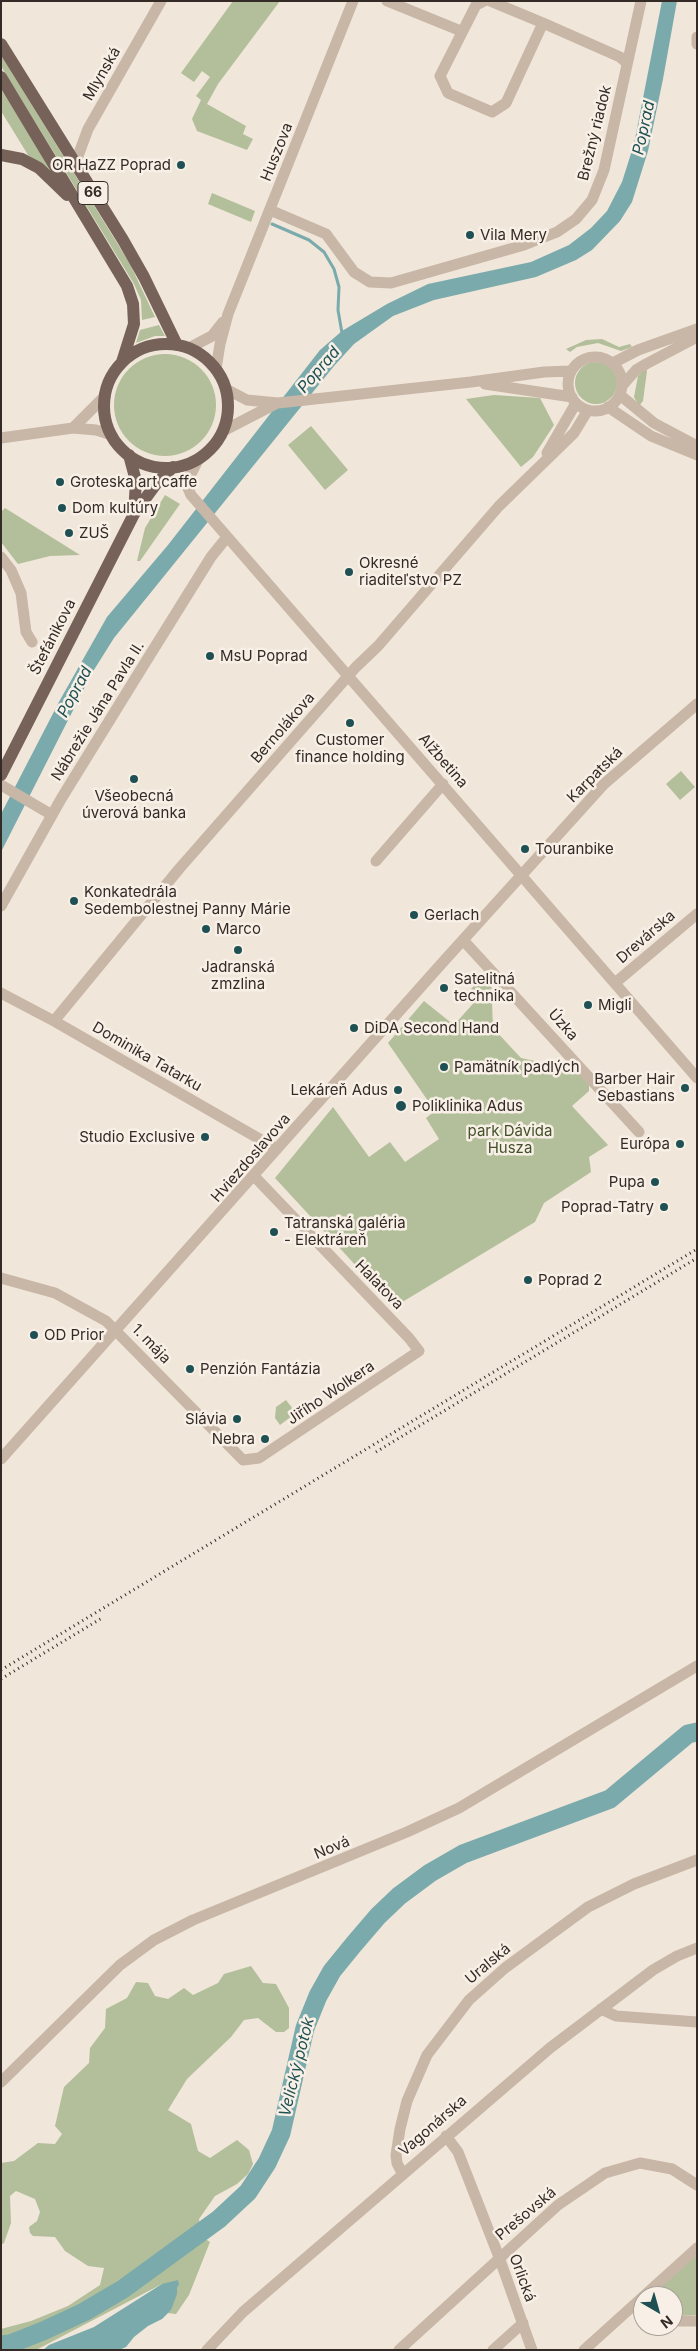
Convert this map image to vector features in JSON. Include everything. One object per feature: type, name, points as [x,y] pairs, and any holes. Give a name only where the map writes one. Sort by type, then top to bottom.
[{"type":"main road","name":"66","points":[[1,44],[144,277],[183,346]]},
{"type":"main road","name":"66","points":[[1,77],[87,217],[127,286],[134,304],[134,324],[122,362],[111,378],[105,396],[104,412],[112,436],[129,455],[149,465],[173,467],[199,458],[213,446],[223,431],[228,410],[226,389],[216,369],[199,353],[183,346],[158,344],[145,348],[122,362]]},
{"type":"main road","points":[[1,155],[22,159],[39,168],[87,217]]},
{"type":"main road","name":"Štefánikova","points":[[129,455],[136,481],[134,514]]},
{"type":"main road","name":"Štefánikova","points":[[1,775],[134,514],[156,484],[173,467]]},
{"type":"street","name":"Mlynská","points":[[75,164],[88,129],[160,1]]},
{"type":"street","name":"Huszova","points":[[216,369],[228,314],[354,1]]},
{"type":"street","points":[[387,1],[461,31]]},
{"type":"street","points":[[484,1],[476,5],[461,31],[440,76],[448,93],[492,112],[506,103],[543,23]]},
{"type":"street","points":[[490,1],[620,57],[627,63]]},
{"type":"street","name":"Brežný riadok","points":[[270,210],[326,234],[354,272],[370,282],[391,283],[524,245],[557,232],[576,219],[592,200],[604,170],[641,1]]},
{"type":"street","points":[[697,37],[697,44]]},
{"type":"street","name":"Huszova","points":[[183,346],[212,336],[228,314]]},
{"type":"street","points":[[613,363],[638,350],[697,329]]},
{"type":"street","points":[[471,382],[574,400],[588,410],[598,411],[608,407],[636,370],[697,337]]},
{"type":"street","points":[[574,400],[568,384],[571,371],[580,361],[590,357],[604,358],[613,363],[621,375],[621,391],[654,423],[697,446]]},
{"type":"street","points":[[226,389],[247,400],[278,403],[544,372],[571,371]]},
{"type":"street","points":[[73,428],[105,396]]},
{"type":"street","name":"Bernolákova","points":[[542,461],[574,400]]},
{"type":"street","points":[[223,431],[278,403]]},
{"type":"street","points":[[608,407],[652,436],[697,455]]},
{"type":"street","name":"Bernolákova","points":[[54,1021],[164,886],[348,676],[378,646],[479,529],[542,461],[574,433],[588,410]]},
{"type":"street","points":[[1,438],[73,428],[96,430],[112,436]]},
{"type":"street","name":"Alžbetina","points":[[199,458],[190,476],[188,488],[191,495],[697,1078]]},
{"type":"street","name":"Nábrežie Jána Pavla II.","points":[[1,906],[52,815],[211,557],[227,536]]},
{"type":"street","points":[[1,557],[11,570],[20,594],[26,632],[32,642]]},
{"type":"street","name":"Karpatská","points":[[523,876],[604,784],[697,704]]},
{"type":"street","points":[[376,861],[443,784]]},
{"type":"street","points":[[5,787],[52,815]]},
{"type":"street","name":"Hviezdoslavova","points":[[1,1459],[463,940],[523,876]]},
{"type":"street","name":"Drevárska","points":[[615,983],[697,914]]},
{"type":"street","name":"Úzka","points":[[463,940],[639,1132]]},
{"type":"street","name":"Dominika Tatarku","points":[[1,993],[54,1021],[278,1149]]},
{"type":"street","name":"Halatova","points":[[254,1176],[398,1326],[419,1351]]},
{"type":"street","name":"1. mája","points":[[1,1278],[55,1293],[94,1314],[117,1330],[243,1460],[259,1458]]},
{"type":"street","name":"Jiřího Wolkera","points":[[259,1458],[419,1351]]},
{"type":"street","name":"Nová","points":[[1,2082],[120,1965],[154,1940],[193,1920],[407,1832],[459,1808],[697,1666]]},
{"type":"street","name":"Uralská","points":[[402,2173],[396,2163],[396,2155],[407,2101],[427,2055],[470,2000],[513,1962],[588,1907],[634,1884],[697,1860]]},
{"type":"street","name":"Vagonárska","points":[[207,2350],[243,2312],[402,2173],[550,2048],[664,1963],[697,1948]]},
{"type":"street","points":[[601,2009],[616,2016],[697,2022]]},
{"type":"street","name":"Orlická","points":[[446,2136],[458,2152],[499,2257],[532,2350]]},
{"type":"street","name":"Prešovská","points":[[399,2350],[558,2205],[605,2173],[640,2163],[672,2169],[697,2185]]},
{"type":"street","points":[[659,2286],[697,2248]]},
{"type":"street","points":[[584,2350],[633,2311]]},
{"type":"street","points":[[683,2320],[697,2321]]},
{"type":"street","points":[[494,2350],[523,2323]]},
{"type":"green space","points":[[233,1],[280,1],[218,84],[207,104],[246,126],[243,134],[253,139],[247,150],[197,131],[192,119],[201,100],[196,96],[210,77],[202,71],[194,82],[181,73]]},
{"type":"green space","points":[[1,55],[130,264],[155,317],[142,320],[141,300],[134,284],[1,66]]},
{"type":"green space","points":[[1,89],[53,173],[28,155],[1,111]]},
{"type":"green space","points":[[212,193],[255,211],[251,222],[208,204]]},
{"type":"green space","points":[[159,325],[165,336],[155,336],[136,343],[140,330]]},
{"type":"green space","points":[[602,339],[619,347],[630,344],[632,347],[621,351],[598,343],[577,347],[570,352],[566,349],[586,340]]},
{"type":"green space","points":[[165,354],[184,358],[201,369],[212,386],[216,405],[212,424],[201,441],[184,452],[165,456],[146,452],[129,441],[118,424],[114,405],[118,386],[129,369],[146,358]]},
{"type":"green space","points":[[592,362],[600,362],[611,368],[617,383],[611,398],[600,404],[592,404],[581,398],[575,387],[575,379],[581,368]]},
{"type":"green space","points":[[645,368],[647,371],[643,401],[639,406],[634,397],[638,376]]},
{"type":"green space","points":[[494,395],[540,398],[554,425],[533,457],[521,467],[466,399]]},
{"type":"green space","points":[[311,426],[348,470],[325,490],[288,445]]},
{"type":"green space","points":[[165,495],[180,504],[140,561],[137,561],[145,528]]},
{"type":"green space","points":[[5,508],[80,555],[50,556],[18,564],[1,542],[1,512]]},
{"type":"green space","points":[[681,771],[695,787],[680,800],[666,784]]},
{"type":"green space","name":"park Dávida Husza","points":[[487,972],[491,977],[493,1028],[521,1058],[577,1070],[589,1084],[589,1091],[572,1106],[608,1145],[589,1157],[591,1172],[544,1203],[535,1222],[394,1307],[275,1178],[333,1107],[369,1157],[390,1142],[405,1162],[439,1139],[426,1118],[435,1111],[388,1043],[424,1001],[454,1025],[479,997],[471,989]]},
{"type":"green space","points":[[286,1400],[296,1413],[280,1425],[275,1418],[276,1407]]},
{"type":"green space","points":[[251,1966],[263,1983],[276,1984],[289,2008],[289,2028],[284,2032],[276,2032],[258,2018],[244,2020],[231,2037],[187,2079],[168,2110],[191,2124],[198,2151],[210,2158],[237,2140],[249,2150],[253,2164],[248,2174],[237,2184],[215,2196],[199,2219],[202,2237],[210,2242],[189,2295],[176,2314],[167,2313],[171,2310],[162,2284],[36,2350],[1,2350],[1,2329],[31,2321],[68,2306],[100,2285],[104,2268],[88,2266],[65,2251],[55,2237],[33,2236],[30,2233],[29,2227],[37,2221],[40,2212],[35,2199],[16,2191],[10,2196],[11,2223],[4,2243],[1,2245],[1,2163],[14,2161],[38,2143],[55,2144],[62,2134],[55,2126],[64,2087],[89,2063],[90,2048],[105,2028],[106,2009],[127,1998],[136,1982],[148,1983],[155,1996],[168,1999],[184,1988],[193,1995],[218,1983],[224,1974]]},
{"type":"green space","points":[[697,2254],[697,2315],[683,2316],[683,2286],[662,2286]]},
{"type":"water","name":"Poprad","points":[[662,1],[677,1],[663,79],[648,151],[632,202],[620,221],[592,250],[576,260],[536,277],[434,300],[393,316],[354,344],[334,366],[114,638],[92,673],[1,852],[1,814],[60,700],[107,617],[168,545],[320,350],[342,331],[387,304],[428,284],[531,262],[569,245],[591,228],[607,211],[622,182],[634,144]]},
{"type":"water","points":[[178,2280],[177,2294],[171,2310],[162,2319],[148,2326],[134,2337],[126,2347],[119,2350],[43,2350],[49,2345],[94,2327],[162,2284]]},
{"type":"waterway","points":[[272,224],[309,240],[324,252],[334,269],[339,287],[338,310],[342,333]]},
{"type":"waterway","name":"Velický potok","points":[[1,2345],[10,2344],[43,2331],[84,2312],[123,2289],[219,2219],[248,2192],[267,2163],[281,2133],[305,2028],[318,1996],[332,1971],[378,1916],[399,1896],[430,1873],[463,1854],[610,1799],[688,1734],[697,1732]]},
{"type":"railway","points":[[1,1670],[697,1249]]},
{"type":"railway","points":[[376,1452],[697,1258]]},
{"type":"railway","points":[[1,1679],[102,1618]]},
{"type":"place","name":"OR HaZZ Poprad","points":[[181,165]]},
{"type":"place","name":"Vila Mery","points":[[470,235]]},
{"type":"place","name":"Groteska art caffe","points":[[60,482]]},
{"type":"place","name":"Dom kultúry","points":[[62,508]]},
{"type":"place","name":"ZUŠ","points":[[69,533]]},
{"type":"place","name":"Okresné riaditeľstvo PZ","points":[[349,572]]},
{"type":"place","name":"MsU Poprad","points":[[210,656]]},
{"type":"place","name":"Customer finance holding","points":[[350,723]]},
{"type":"place","name":"Všeobecná úverová banka","points":[[134,779]]},
{"type":"place","name":"Touranbike","points":[[525,849]]},
{"type":"place","name":"Konkatedrála Sedembolestnej Panny Márie","points":[[74,901]]},
{"type":"place","name":"Gerlach","points":[[414,915]]},
{"type":"place","name":"Marco","points":[[206,929]]},
{"type":"place","name":"Jadranská zmzlina","points":[[238,950]]},
{"type":"place","name":"Satelitná technika","points":[[444,988]]},
{"type":"place","name":"Migli","points":[[588,1005]]},
{"type":"place","name":"DiDA Second Hand","points":[[354,1028]]},
{"type":"place","name":"Pamätník padlých","points":[[444,1067]]},
{"type":"place","name":"Barber Hair Sebastians","points":[[685,1088]]},
{"type":"place","name":"Lekáreň Adus","points":[[398,1090]]},
{"type":"place","name":"Poliklinika Adus","points":[[401,1106]]},
{"type":"place","name":"Studio Exclusive","points":[[205,1137]]},
{"type":"place","name":"Európa","points":[[680,1144]]},
{"type":"place","name":"Pupa","points":[[655,1182]]},
{"type":"place","name":"Poprad-Tatry","points":[[664,1207]]},
{"type":"place","name":"Tatranská galéria - Elektráreň","points":[[274,1232]]},
{"type":"place","name":"Poprad 2","points":[[528,1280]]},
{"type":"place","name":"OD Prior","points":[[34,1335]]},
{"type":"place","name":"Penzión Fantázia","points":[[190,1369]]},
{"type":"place","name":"Slávia","points":[[237,1419]]},
{"type":"place","name":"Nebra","points":[[265,1439]]}]
